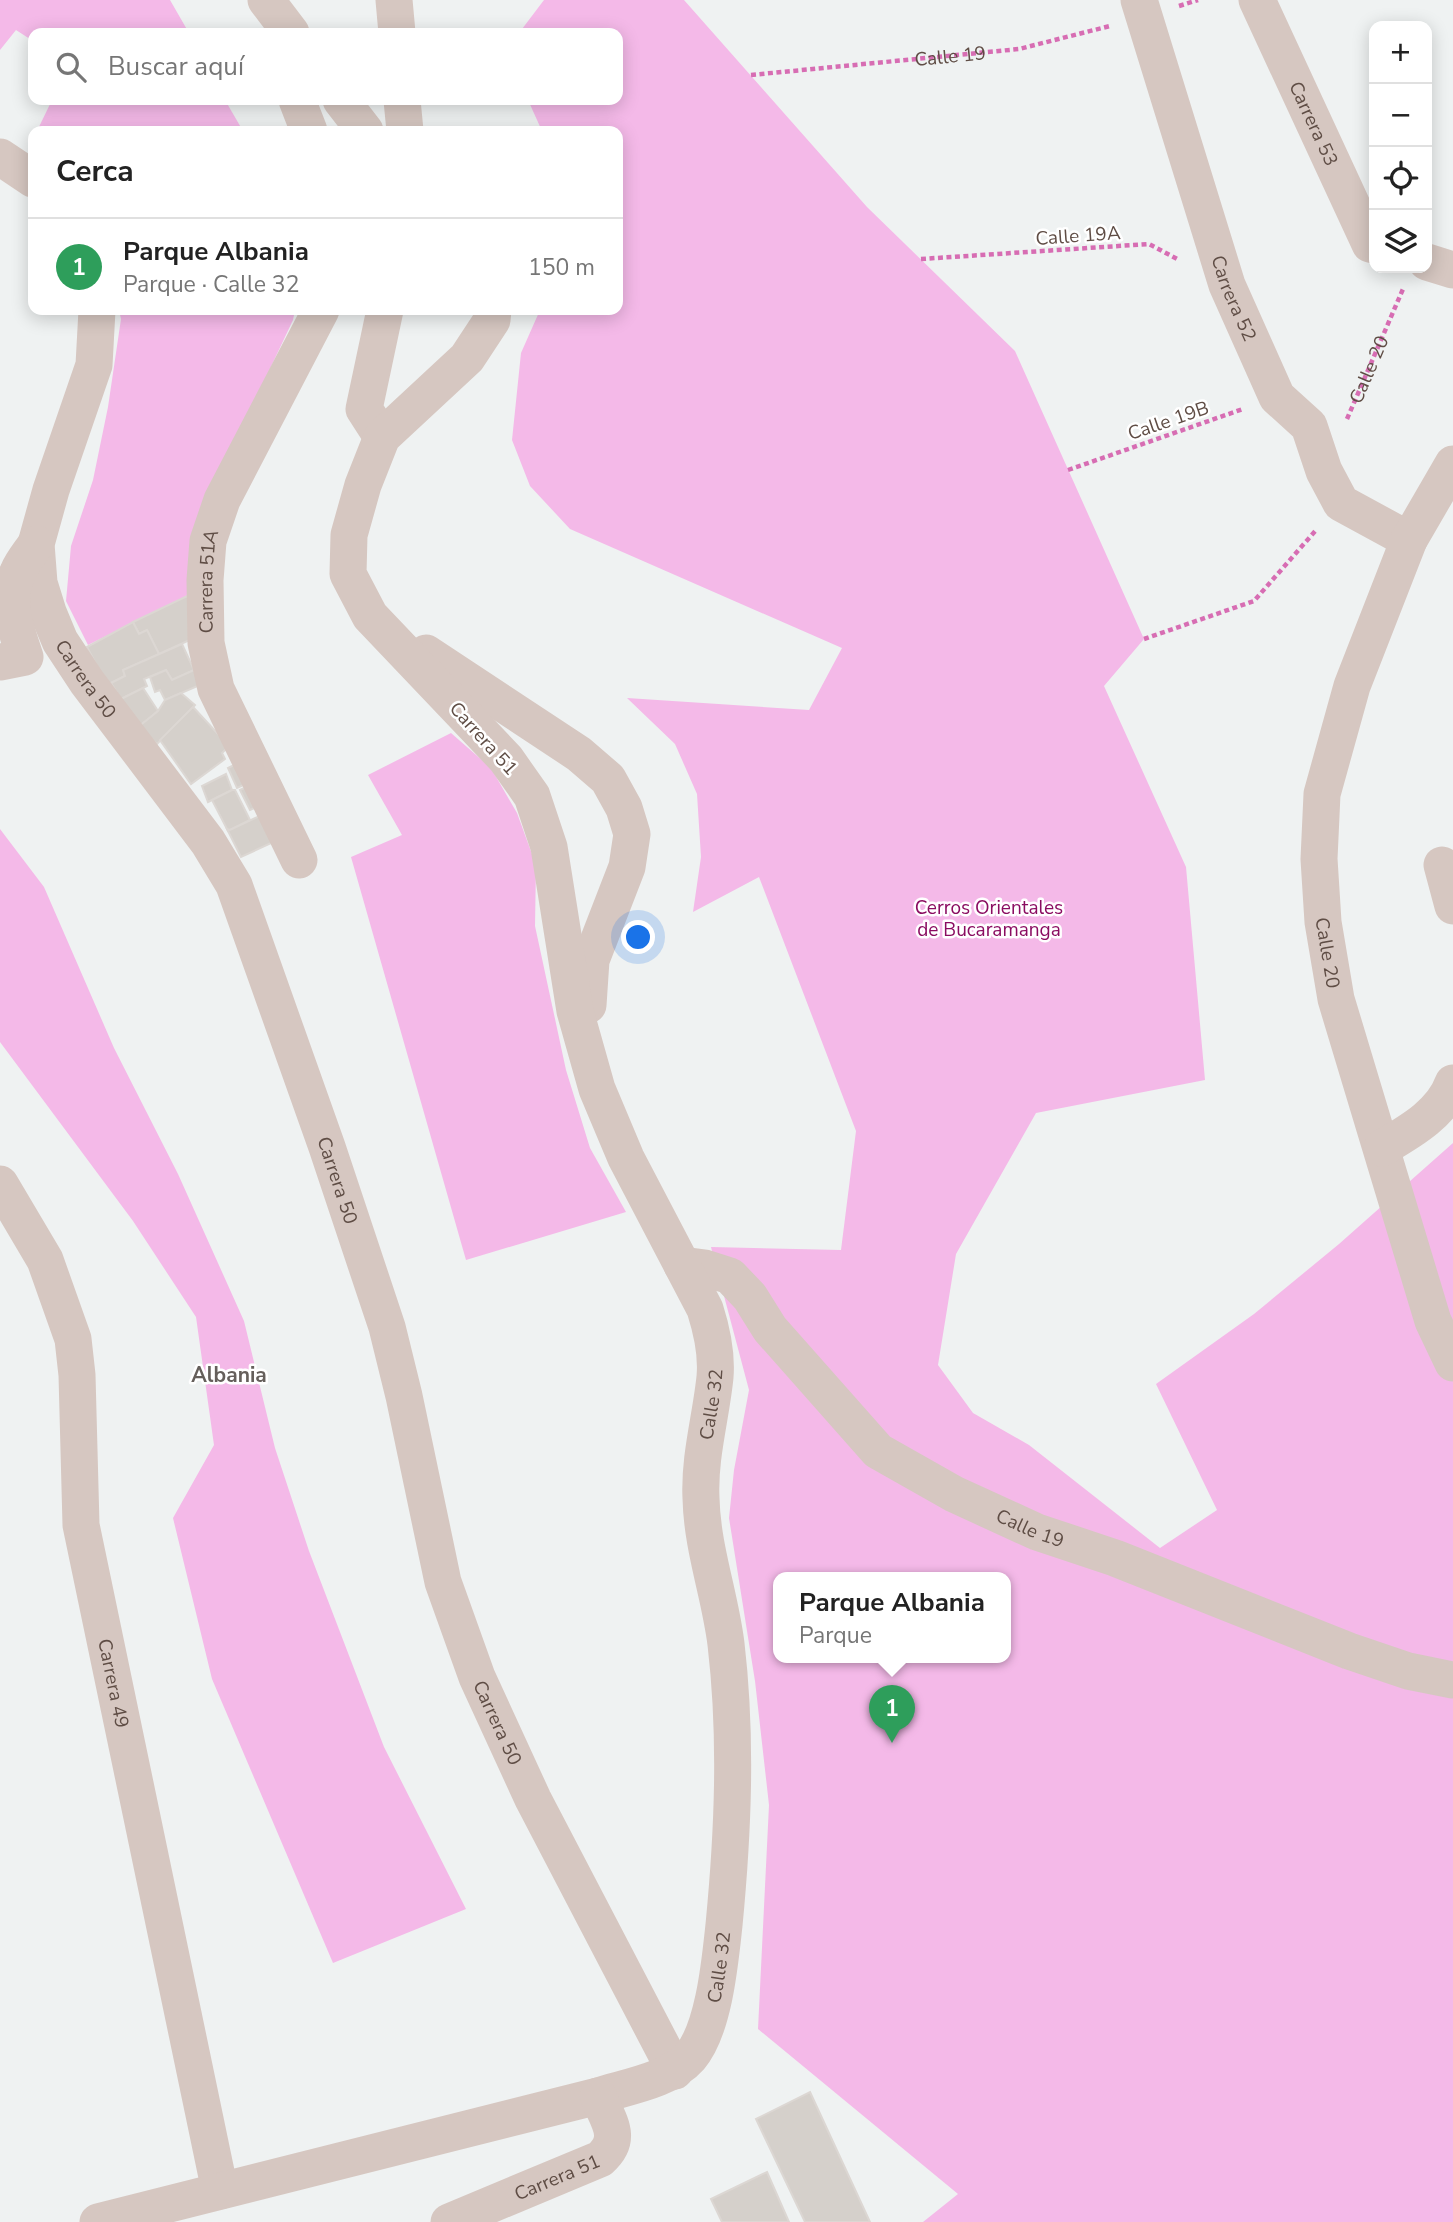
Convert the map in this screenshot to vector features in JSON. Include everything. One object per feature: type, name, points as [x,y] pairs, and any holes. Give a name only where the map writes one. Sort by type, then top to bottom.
[{"type":"street","points":[[257,0],[268,28]]},
{"type":"street","points":[[266,0],[287,28]]},
{"type":"street","points":[[394,0],[397,28]]},
{"type":"street","name":"Carrera 53","points":[[1256,0],[1369,242]]},
{"type":"street","name":"Carrera 52","points":[[1142,9],[1227,285],[1277,397],[1310,426],[1324,471],[1341,503]]},
{"type":"street","points":[[299,105],[307,126]]},
{"type":"street","points":[[345,105],[361,126]]},
{"type":"street","points":[[402,105],[405,126]]},
{"type":"street","points":[[0,157],[28,176]]},
{"type":"street","points":[[1432,271],[1453,270]]},
{"type":"street","name":"Carrera 50","points":[[97,315],[94,365],[51,489],[36,544],[39,583],[48,612],[60,641],[87,682],[208,842],[234,885],[387,1327],[443,1582],[473,1665],[533,1799],[675,2071]]},
{"type":"street","name":"Carrera 51A","points":[[299,860],[216,689],[205,643],[205,580],[208,541],[222,500],[318,315]]},
{"type":"street","points":[[382,437],[364,409],[384,315]]},
{"type":"street","name":"Carrera 51","points":[[493,315],[467,358],[382,437],[363,485],[349,535],[348,575],[370,615],[506,759],[532,796],[549,847],[575,1011],[588,1060],[626,1158],[682,1265]]},
{"type":"street","name":"Calle 20","points":[[1453,464],[1409,540],[1352,686],[1322,794],[1319,859],[1323,922],[1336,999],[1433,1321],[1453,1363]]},
{"type":"street","points":[[1341,503],[1409,540]]},
{"type":"street","points":[[0,662],[25,657],[11,613],[12,593],[18,572],[36,544]]},
{"type":"street","points":[[370,615],[579,754],[607,779],[624,808],[632,834],[629,856],[591,960],[588,1060]]},
{"type":"street","points":[[1442,865],[1453,905]]},
{"type":"street","points":[[1382,1148],[1418,1127],[1449,1094],[1453,1083]]},
{"type":"street","name":"Carrera 49","points":[[0,1184],[46,1260],[73,1339],[77,1375],[81,1525],[219,2191]]},
{"type":"street","name":"Calle 32","points":[[675,2071],[691,2055],[705,2028],[715,1998],[731,1855],[733,1760],[732,1698],[726,1641],[706,1546],[701,1497],[704,1449],[716,1375],[713,1336],[705,1309],[682,1265]]},
{"type":"street","name":"Calle 19","points":[[682,1265],[705,1268],[730,1276],[750,1297],[770,1329],[878,1451],[954,1494],[1037,1532],[1115,1558],[1349,1651],[1449,1682]]},
{"type":"street","points":[[98,2222],[598,2096],[675,2071]]},
{"type":"street","name":"Carrera 51","points":[[449,2222],[600,2159],[612,2145],[614,2137],[598,2096]]},
{"type":"path","name":"Calle 19","points":[[751,75],[1019,49],[1142,9]]},
{"type":"path","name":"Calle 19A","points":[[921,259],[1149,244],[1227,285]]},
{"type":"path","name":"Calle 20","points":[[1324,471],[1416,273]]},
{"type":"path","name":"Calle 19B","points":[[1068,470],[1277,397]]},
{"type":"path","points":[[1144,639],[1254,601],[1341,503]]},
{"type":"green space","points":[[0,0],[170,0],[186,28],[28,28],[28,38],[16,30],[0,50]]},
{"type":"green space","name":"Cerros Orientales de Bucaramanga","points":[[544,0],[684,0],[867,207],[1015,351],[1144,639],[1104,686],[1186,867],[1205,1080],[1036,1113],[956,1254],[938,1365],[973,1413],[1029,1445],[1160,1548],[1217,1510],[1156,1384],[1254,1314],[1339,1244],[1453,1143],[1453,2222],[923,2222],[958,2194],[758,2029],[769,1805],[755,1681],[729,1518],[734,1470],[749,1390],[711,1247],[841,1250],[856,1131],[759,877],[693,912],[701,857],[697,794],[675,744],[627,698],[809,710],[842,648],[570,529],[530,486],[512,440],[521,353],[538,315],[623,315],[623,126],[540,126],[530,105],[623,105],[623,28],[523,28]]},
{"type":"green space","points":[[50,105],[228,105],[240,126],[39,126]]},
{"type":"green space","points":[[120,315],[294,315],[201,515],[187,596],[88,645],[66,601],[71,546],[93,480],[108,407]]},
{"type":"green space","points":[[451,733],[491,768],[517,813],[536,865],[535,926],[566,1070],[590,1148],[626,1212],[466,1260],[351,857],[402,835],[368,775]]},
{"type":"green space","points":[[0,829],[44,887],[114,1048],[178,1174],[244,1321],[275,1448],[309,1551],[384,1747],[466,1909],[333,1963],[212,1679],[173,1518],[214,1445],[196,1317],[133,1221],[0,1042]]},
{"type":"building","points":[[187,596],[203,634],[159,654],[147,630],[139,634],[133,622]]},
{"type":"building","points":[[133,622],[139,634],[147,630],[159,654],[123,670],[125,676],[107,685],[87,647]]},
{"type":"building","points":[[182,644],[194,670],[172,680],[166,670],[144,679],[147,686],[121,699],[111,683],[125,676],[123,670]]},
{"type":"building","points":[[166,670],[172,680],[194,670],[200,685],[165,700],[160,690],[155,692],[150,677]]},
{"type":"building","points":[[143,688],[158,711],[137,728],[121,699]]},
{"type":"building","points":[[181,693],[195,705],[157,744],[137,728],[158,711],[165,700]]},
{"type":"building","points":[[193,707],[229,746],[222,753],[225,759],[191,784],[160,740]]},
{"type":"building","points":[[242,761],[255,780],[237,788],[228,768]]},
{"type":"building","points":[[226,774],[232,790],[208,802],[202,786]]},
{"type":"building","points":[[258,781],[269,802],[250,810],[240,790]]},
{"type":"building","points":[[235,790],[250,820],[228,831],[212,800]]},
{"type":"building","points":[[270,811],[282,838],[241,857],[227,829]]},
{"type":"building","points":[[810,2092],[870,2222],[805,2222],[756,2119]]},
{"type":"building","points":[[767,2172],[789,2222],[722,2222],[711,2199]]},
{"type":"place","name":"Parque Albania","points":[[892,1743]]},
{"type":"district","name":"Albania","points":[[229,1375]]}]
